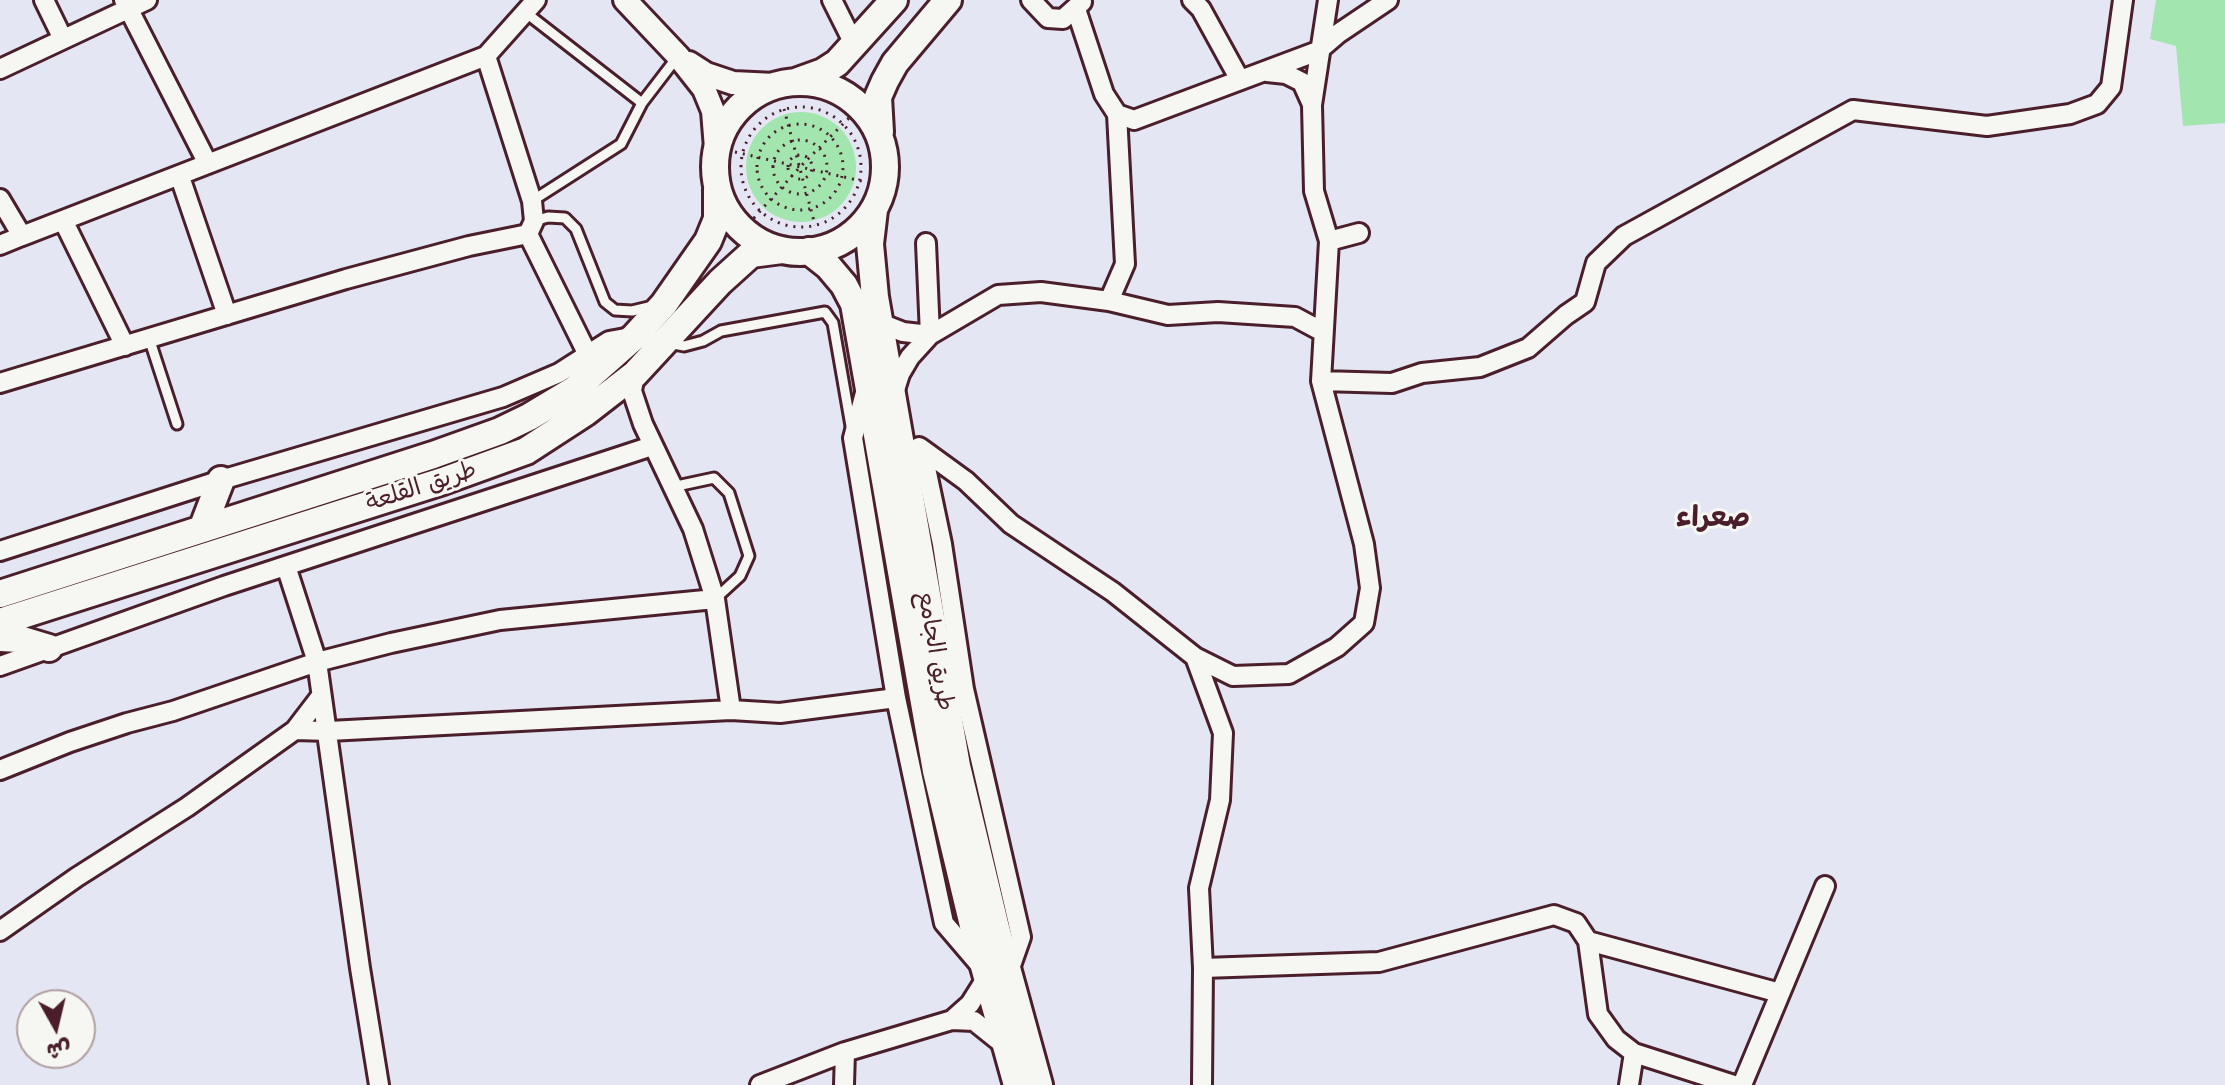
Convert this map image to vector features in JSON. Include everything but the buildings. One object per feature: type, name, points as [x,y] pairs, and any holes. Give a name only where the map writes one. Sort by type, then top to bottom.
[{"type":"main road","points":[[785,92],[837,63],[894,0]]},
{"type":"main road","points":[[880,135],[878,97],[885,81],[895,63],[948,0]]},
{"type":"main road","points":[[729,151],[724,127],[737,109],[754,95],[824,85],[847,96],[852,115],[880,135]]},
{"type":"main road","name":"طريق الجامع","points":[[880,135],[885,161],[872,192],[870,244],[880,323],[1010,1068]]},
{"type":"main road","name":"طريق القلعة","points":[[0,594],[500,431],[574,390],[634,337],[664,304],[708,241],[717,219],[714,168],[729,151]]},
{"type":"main road","points":[[717,189],[724,206],[751,221],[764,244],[782,250],[815,242],[835,245],[857,230],[872,192]]},
{"type":"main road","name":"طريق الجامع","points":[[815,242],[854,304],[936,771],[993,974],[1039,1085]]},
{"type":"main road","name":"طريق القلعة","points":[[0,622],[443,481],[526,451],[586,412],[635,374],[720,282],[751,254],[782,250]]},
{"type":"main road","points":[[202,529],[221,480]]},
{"type":"main road","points":[[0,638],[19,639],[49,648]]},
{"type":"street","points":[[44,0],[63,39]]},
{"type":"street","points":[[0,69],[126,4],[147,0]]},
{"type":"street","points":[[0,245],[486,56],[530,6],[510,0]]},
{"type":"street","points":[[625,0],[678,56],[704,89],[729,151]]},
{"type":"street","points":[[832,0],[854,44]]},
{"type":"street","points":[[1031,0],[1048,18],[1063,19],[1080,4],[1104,94],[1117,114],[1125,264],[1109,301]]},
{"type":"street","points":[[898,432],[966,481],[1011,524],[1113,592],[1195,657],[1233,676],[1289,674],[1337,647],[1364,623],[1370,588],[1364,544],[1321,381],[1329,241],[1314,191],[1312,105],[1328,0],[1343,12],[1371,9]]},
{"type":"street","points":[[1117,114],[1134,120],[1318,51],[1371,9],[1388,0]]},
{"type":"street","points":[[1321,381],[1392,383],[1422,373],[1480,367],[1528,348],[1585,302],[1596,263],[1624,236],[1853,110],[1987,126],[2070,114],[2097,104],[2111,87],[2123,0]]},
{"type":"street","points":[[1198,3],[1240,80]]},
{"type":"street","points":[[126,4],[208,164]]},
{"type":"street","points":[[486,56],[532,201],[531,227],[588,355]]},
{"type":"street","points":[[678,56],[706,74],[733,83],[785,92]]},
{"type":"street","points":[[1263,72],[1286,74],[1302,82],[1312,105]]},
{"type":"street","points":[[180,177],[227,315]]},
{"type":"street","points":[[0,199],[22,236]]},
{"type":"street","points":[[63,220],[125,346]]},
{"type":"street","points":[[0,383],[531,227]]},
{"type":"street","points":[[1329,241],[1359,233]]},
{"type":"street","points":[[926,243],[930,335]]},
{"type":"street","points":[[893,399],[900,374],[910,357],[930,335],[998,295],[1041,292],[1109,301],[1168,315],[1218,312],[1295,317],[1323,332]]},
{"type":"street","points":[[1295,317],[1325,293]]},
{"type":"street","points":[[880,323],[903,332],[930,335]]},
{"type":"street","points":[[0,551],[221,480],[503,397],[559,373],[609,341],[634,337]]},
{"type":"street","points":[[635,374],[632,391],[652,446],[693,529],[715,599],[731,710]]},
{"type":"street","points":[[868,382],[853,438],[896,698],[944,923],[993,974]]},
{"type":"street","points":[[0,666],[286,566],[652,446]]},
{"type":"street","points":[[922,449],[942,544],[964,689],[1021,937],[970,1004],[952,1020]]},
{"type":"street","points":[[286,566],[317,662],[379,1085]]},
{"type":"street","points":[[0,770],[70,742],[317,662],[500,620],[715,599]]},
{"type":"street","points":[[1195,657],[1223,733],[1220,800],[1199,888],[1203,968],[1202,1085]]},
{"type":"street","points":[[0,931],[77,877],[187,807],[295,730],[321,696]]},
{"type":"street","points":[[295,730],[329,731],[731,710],[780,713],[896,698]]},
{"type":"street","points":[[1742,1085],[1825,886]]},
{"type":"street","points":[[1203,968],[1379,962],[1554,915],[1576,923],[1588,941],[1598,1014],[1616,1039],[1634,1053],[1734,1085]]},
{"type":"street","points":[[1588,941],[1780,993]]},
{"type":"street","points":[[760,1085],[845,1052],[952,1020],[974,1021],[1010,1068]]},
{"type":"street","points":[[844,1085],[845,1052]]},
{"type":"street","points":[[1629,1085],[1634,1053]]},
{"type":"lane","points":[[530,6],[642,103]]},
{"type":"lane","points":[[532,201],[621,144],[642,103],[678,56]]},
{"type":"lane","points":[[531,227],[548,217],[565,218],[576,229],[605,302],[615,310],[632,311],[664,304]]},
{"type":"lane","points":[[664,343],[684,346],[703,341],[721,331],[825,312],[833,323],[853,438]]},
{"type":"lane","points":[[149,338],[177,424]]},
{"type":"lane","points":[[672,487],[714,478],[729,493],[749,556],[740,576],[715,599]]},
{"type":"path","points":[[785,92],[815,108],[852,115]]},
{"type":"path","points":[[785,92],[788,125],[811,209],[815,242]]},
{"type":"path","points":[[729,151],[769,115],[785,92]]},
{"type":"path","points":[[751,221],[852,115]]},
{"type":"path","points":[[852,115],[853,135],[872,192]]},
{"type":"path","points":[[788,125],[811,125],[831,135],[842,154],[843,177],[836,191],[825,202],[811,209],[797,210],[771,199],[759,180],[758,157],[769,137],[788,125]]},
{"type":"path","points":[[807,140],[819,147],[826,159],[827,173],[816,189],[806,193],[789,192],[782,187],[774,175],[774,161],[780,148],[793,141],[807,140]]},
{"type":"path","points":[[729,151],[843,177],[872,192]]},
{"type":"path","points":[[729,151],[740,169],[749,199],[751,221]]},
{"type":"path","points":[[796,155],[809,158]]},
{"type":"path","points":[[788,164],[796,155]]},
{"type":"path","points":[[809,158],[812,170]]},
{"type":"path","points":[[788,164],[792,176]]},
{"type":"path","points":[[802,179],[812,170]]},
{"type":"path","points":[[792,176],[802,179]]},
{"type":"path","points":[[815,242],[851,201],[872,192]]},
{"type":"path","points":[[751,221],[795,227],[815,242]]},
{"type":"green space","points":[[2156,0],[2225,0],[2225,123],[2183,126],[2176,46],[2150,39]]},
{"type":"green space","points":[[801,112],[822,116],[840,128],[852,146],[856,167],[852,188],[840,206],[822,218],[801,222],[780,218],[762,206],[750,188],[746,167],[750,146],[762,128],[780,116]]},
{"type":"district","name":"صعراء","points":[[1713,517]]}]
